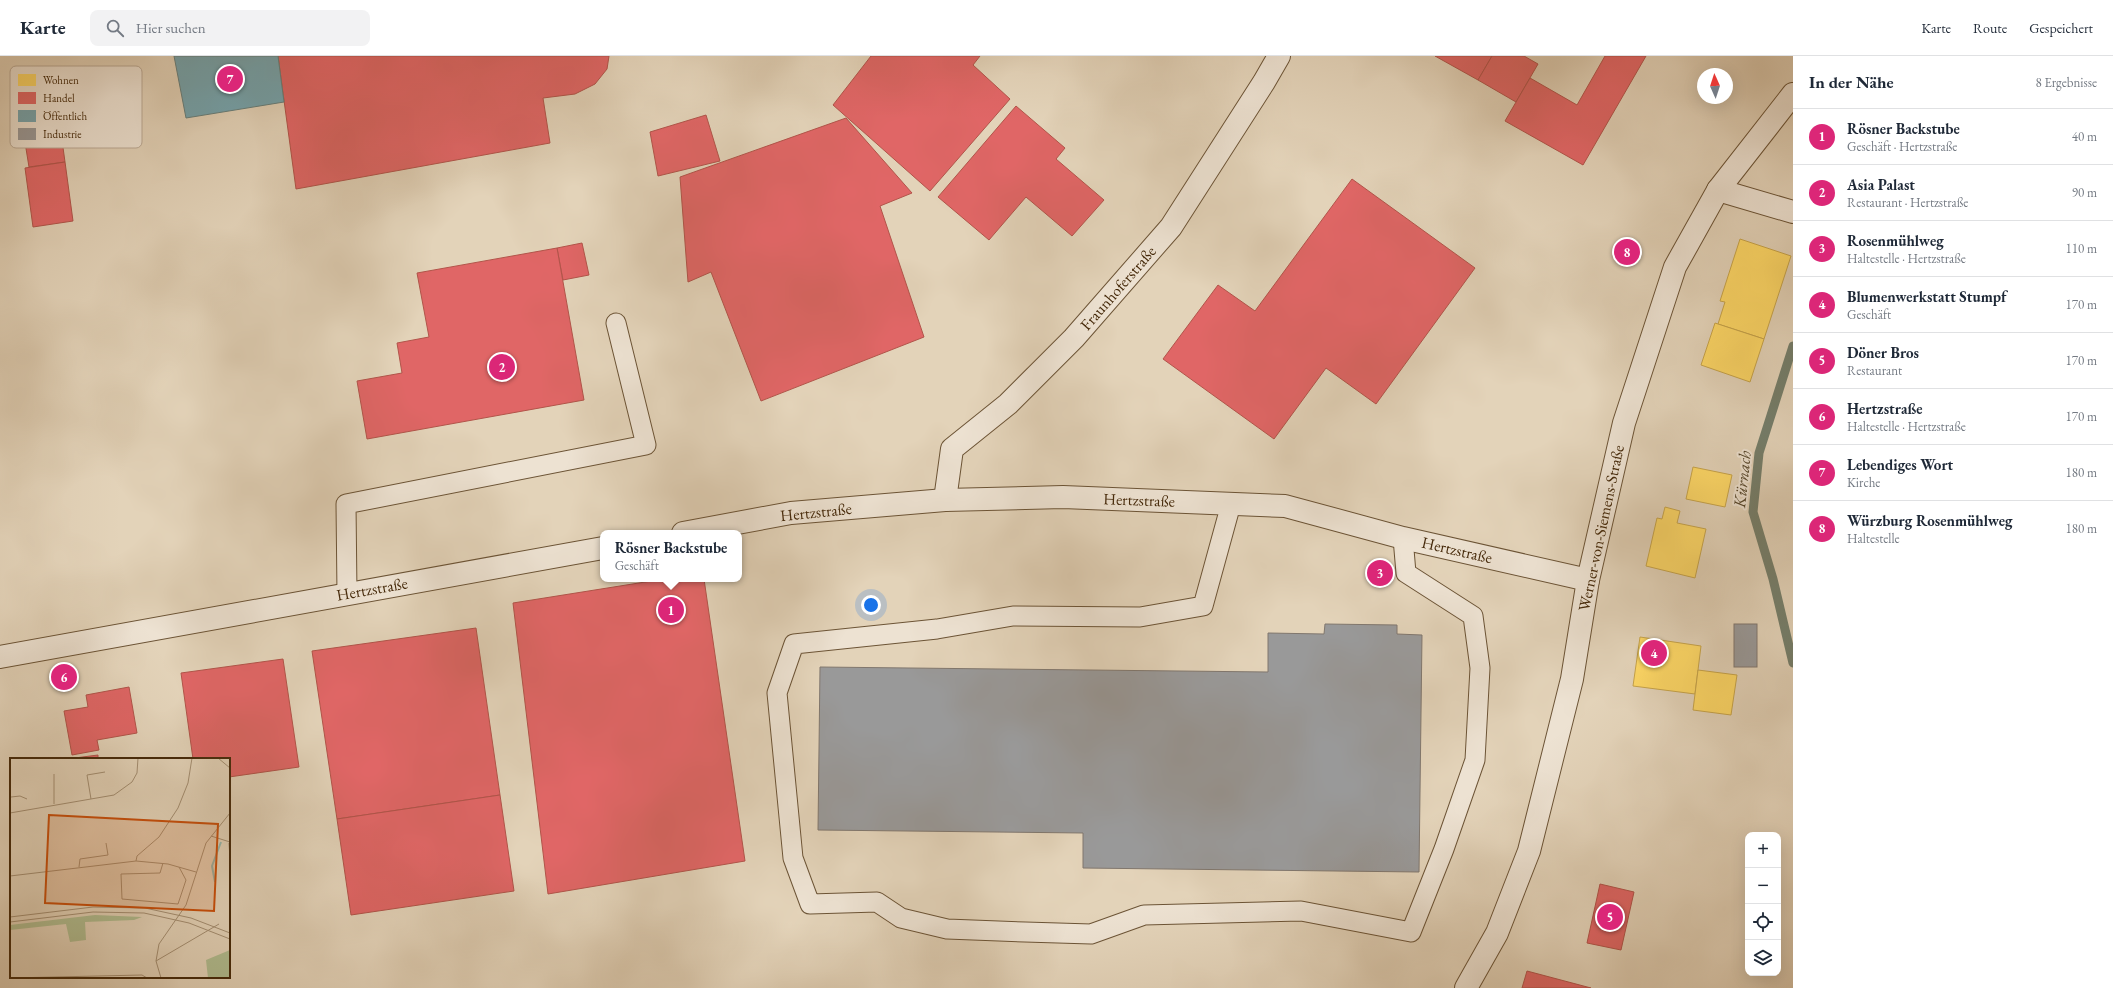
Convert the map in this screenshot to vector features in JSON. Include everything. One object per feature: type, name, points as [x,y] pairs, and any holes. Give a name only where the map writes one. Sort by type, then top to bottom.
[{"type":"street","name":"Fraunhoferstraße","points":[[945,500],[952,449],[1008,404],[1074,338],[1170,226],[1264,82],[1279,56]]},
{"type":"street","name":"Werner-von-Siemens-Straße","points":[[1466,988],[1497,933],[1529,851],[1572,679],[1588,580],[1624,423],[1673,274],[1718,190],[1793,94]]},
{"type":"street","points":[[1718,190],[1793,212]]},
{"type":"street","name":"Hertzstraße","points":[[700,530],[791,514],[945,500],[1063,497],[1285,506],[1403,538],[1588,580]]},
{"type":"street","name":"Hertzstraße","points":[[0,657],[600,549]]},
{"type":"lane","points":[[347,594],[346,504],[646,445],[616,323]]},
{"type":"lane","points":[[1231,504],[1202,606],[1140,617],[1013,616],[937,629],[794,644],[777,694],[793,858],[810,904],[877,902],[901,918],[947,929],[1009,932],[1090,934],[1144,915],[1300,911],[1411,932],[1444,849],[1475,760],[1480,668],[1473,616],[1406,573],[1403,538]]},
{"type":"building: Wohnen","points":[[1740,239],[1791,256],[1764,339],[1718,324],[1725,302],[1720,301]]},
{"type":"building: Wohnen","points":[[1715,323],[1764,339],[1750,382],[1701,365]]},
{"type":"building: Wohnen","points":[[1693,467],[1732,475],[1725,507],[1686,499]]},
{"type":"building: Wohnen","points":[[1665,507],[1680,511],[1677,523],[1706,529],[1695,578],[1646,566],[1657,518],[1662,519]]},
{"type":"building: Wohnen","points":[[1640,637],[1701,646],[1695,694],[1633,686]]},
{"type":"building: Wohnen","points":[[1698,670],[1737,675],[1731,715],[1693,710]]},
{"type":"building: Handel","points":[[278,56],[609,56],[607,69],[595,84],[575,94],[543,98],[550,143],[296,189]]},
{"type":"building: Handel","points":[[871,56],[980,56],[973,65],[1010,99],[930,191],[833,105]]},
{"type":"building: Handel","points":[[1435,56],[1492,56],[1478,80]]},
{"type":"building: Handel","points":[[1492,56],[1524,56],[1538,64],[1516,102],[1478,80]]},
{"type":"building: Handel","points":[[1605,56],[1646,56],[1583,165],[1505,121],[1530,78],[1577,105]]},
{"type":"building: Handel","points":[[1016,106],[1065,148],[1056,159],[1104,200],[1072,236],[1026,197],[989,240],[938,197]]},
{"type":"building: Handel","points":[[706,115],[720,161],[658,176],[650,132]]},
{"type":"building: Handel","points":[[846,118],[912,193],[880,206],[924,337],[761,401],[711,272],[688,282],[680,177]]},
{"type":"building: Handel","points":[[26,148],[63,148],[65,162],[29,167]]},
{"type":"building: Handel","points":[[65,162],[73,221],[33,227],[25,168]]},
{"type":"building: Handel","points":[[1352,179],[1475,268],[1376,404],[1326,368],[1274,439],[1163,359],[1218,285],[1255,311]]},
{"type":"building: Handel","points":[[582,243],[589,275],[563,280],[557,248]]},
{"type":"building: Handel","points":[[557,248],[584,400],[367,439],[357,381],[402,373],[397,343],[429,337],[417,273]]},
{"type":"building: Handel","points":[[645,582],[704,582],[745,861],[548,894],[513,603]]},
{"type":"building: Handel","points":[[476,628],[500,795],[337,819],[312,651]]},
{"type":"building: Handel","points":[[283,659],[299,767],[230,777],[230,758],[193,758],[181,673]]},
{"type":"building: Handel","points":[[129,687],[137,733],[97,740],[99,750],[72,755],[64,711],[88,707],[86,695]]},
{"type":"building: Handel","points":[[98,755],[98,758],[75,758]]},
{"type":"building: Handel","points":[[500,795],[514,891],[351,915],[337,819]]},
{"type":"building: Handel","points":[[1600,884],[1634,892],[1621,950],[1587,943]]},
{"type":"building: Handel","points":[[1527,971],[1591,988],[1522,988]]},
{"type":"building: Öffentlich","points":[[174,56],[278,56],[284,102],[186,118]]},
{"type":"building: Industrie","points":[[1325,624],[1397,625],[1397,634],[1422,635],[1419,872],[1083,868],[1083,833],[818,830],[820,667],[1268,672],[1268,633],[1324,634]]},
{"type":"building: Industrie","points":[[1734,624],[1757,624],[1757,667],[1734,667]]},
{"type":"waterway","name":"Kürnach","points":[[1793,346],[1759,453],[1753,512],[1773,579],[1793,663]]},
{"type":"place","name":"Lebendiges Wort","points":[[230,79]]},
{"type":"place","name":"Würzburg Rosenmühlweg","points":[[1627,252]]},
{"type":"place","name":"Asia Palast","points":[[502,367]]},
{"type":"place","name":"Rosenmühlweg","points":[[1380,573]]},
{"type":"place","name":"Rösner Backstube","points":[[671,610]]},
{"type":"place","name":"Blumenwerkstatt Stumpf","points":[[1654,653]]},
{"type":"place","name":"Hertzstraße","points":[[64,677]]},
{"type":"place","name":"Döner Bros","points":[[1610,917]]}]
